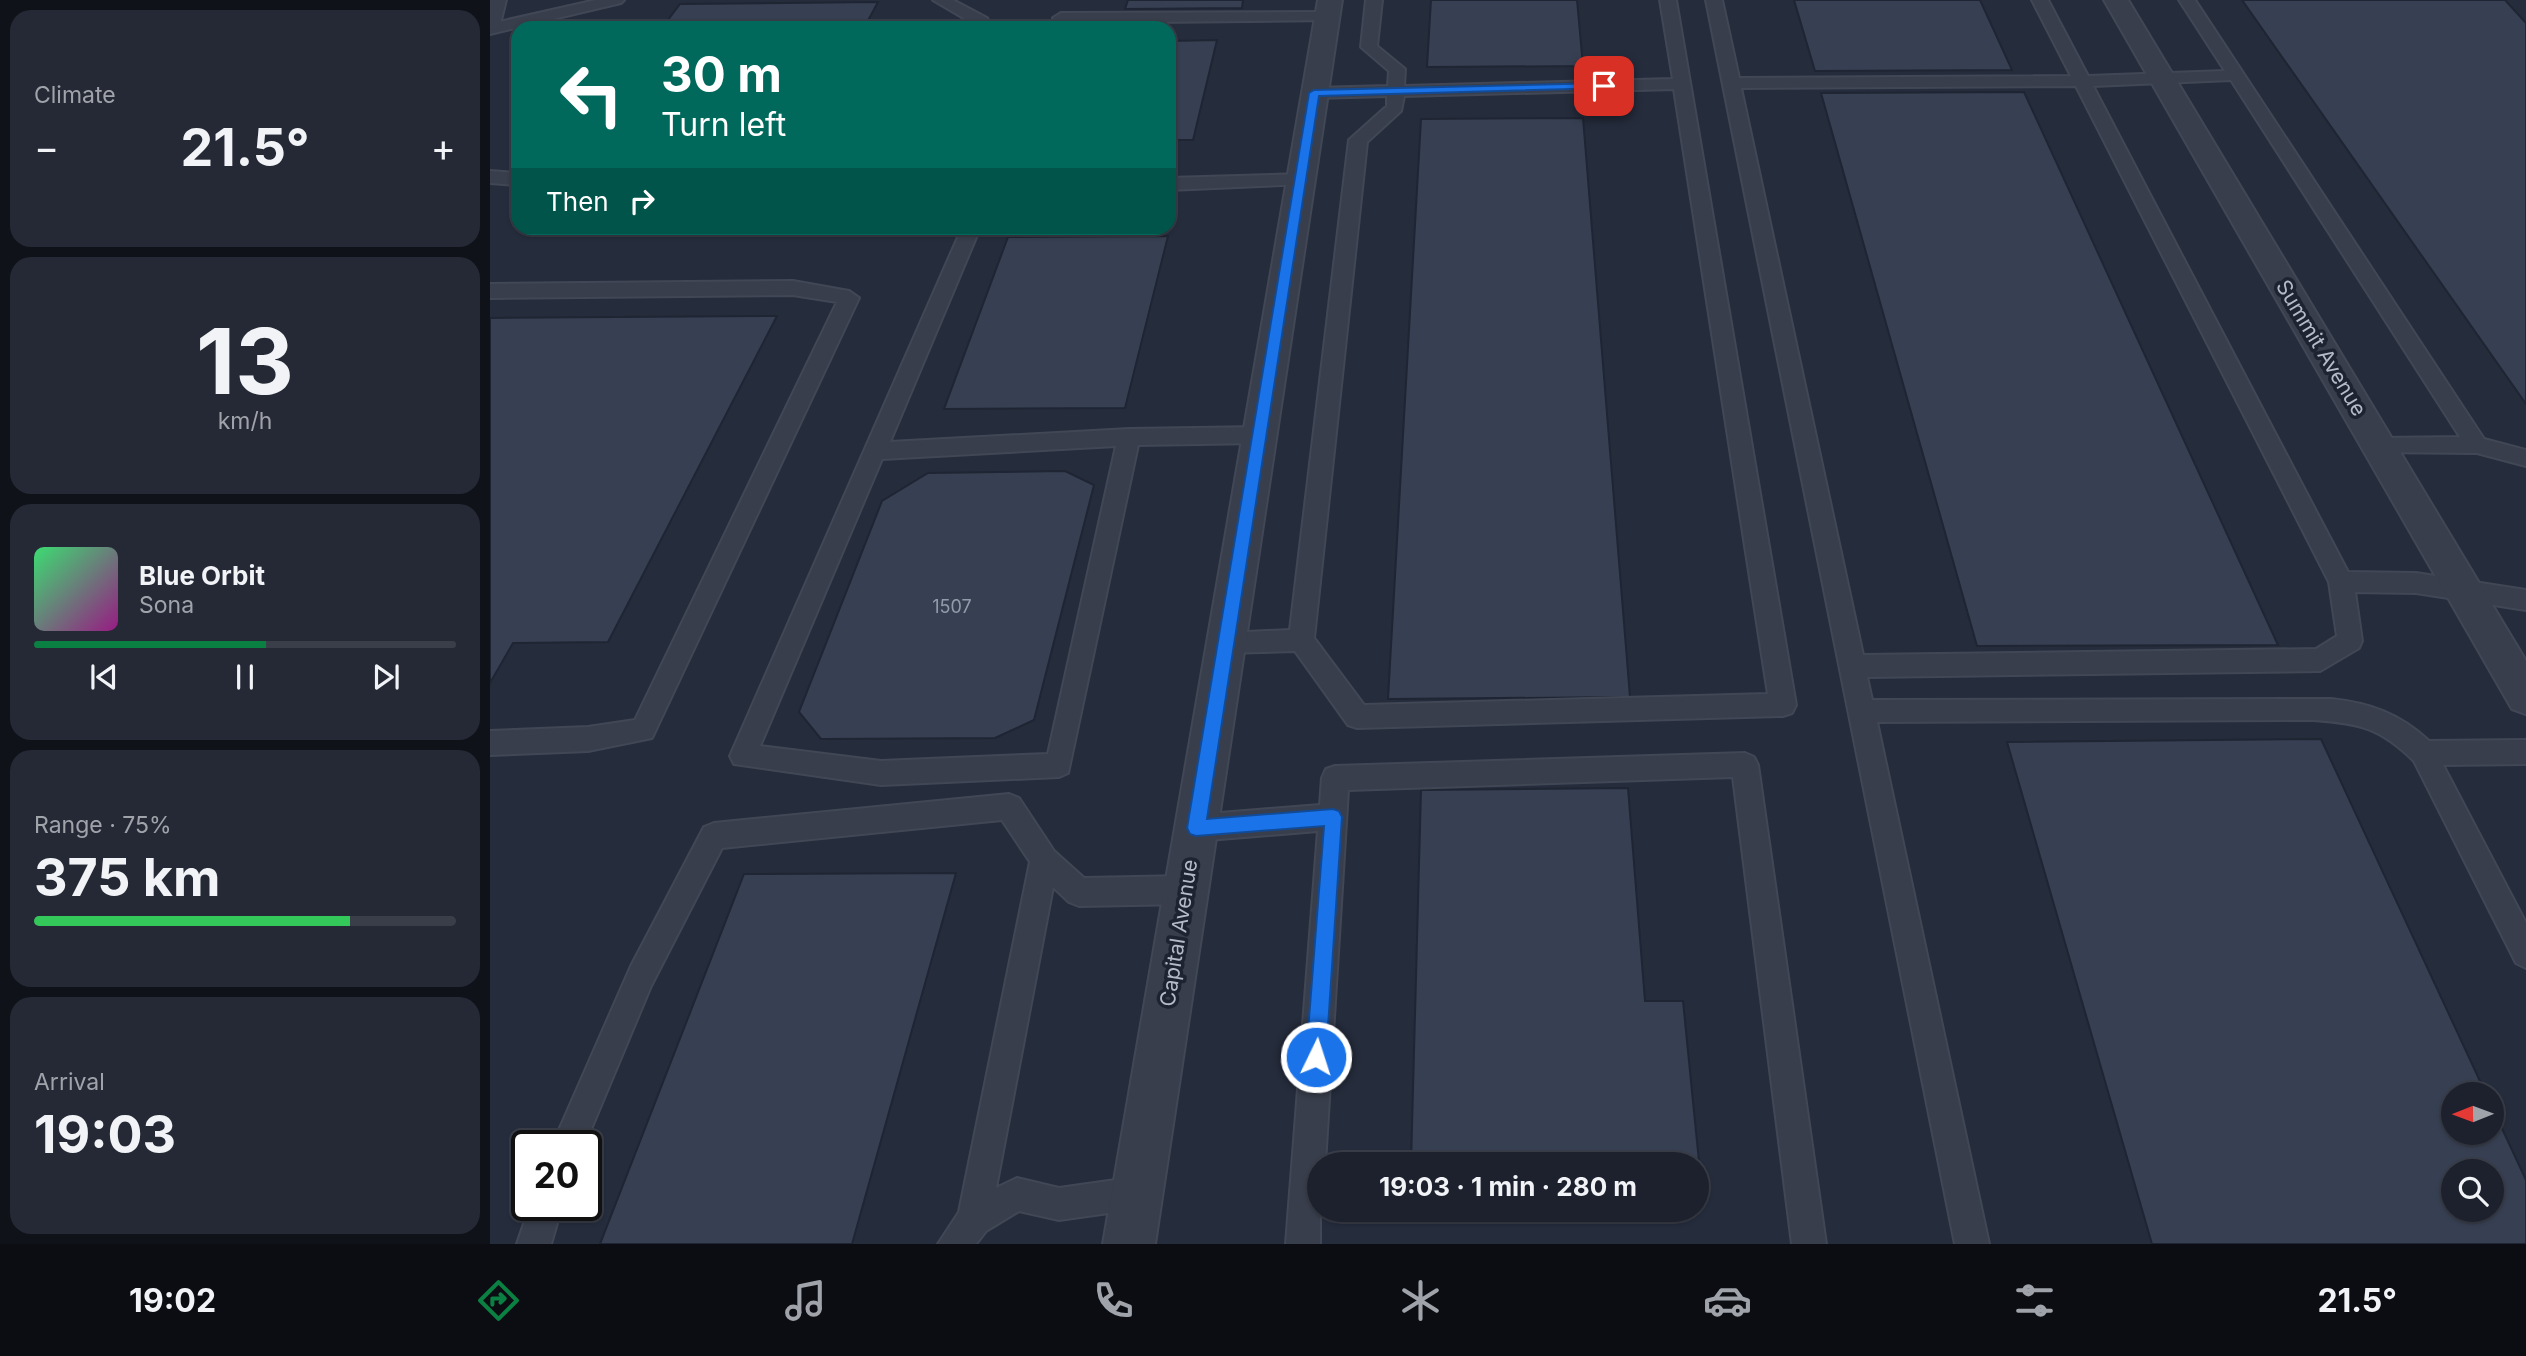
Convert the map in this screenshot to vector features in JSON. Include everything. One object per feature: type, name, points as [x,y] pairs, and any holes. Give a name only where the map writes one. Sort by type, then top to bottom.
[{"type":"street","points":[[490,22],[494,0]]},
{"type":"street","name":"Summit Avenue","points":[[2116,0],[2526,697]]},
{"type":"street","name":"Capital Avenue","points":[[1129,1244],[1328,9]]},
{"type":"lane","points":[[525,21],[616,0]]},
{"type":"lane","points":[[941,0],[981,21]]},
{"type":"lane","points":[[1060,21],[1069,0]]},
{"type":"lane","points":[[1374,0],[1369,47],[1397,69],[1395,107],[1358,140],[1301,640],[1357,717],[1783,705],[1668,0]]},
{"type":"lane","points":[[1714,0],[1972,1244]]},
{"type":"lane","points":[[1853,666],[2320,660],[2350,641],[2341,582],[2040,0]]},
{"type":"lane","points":[[2187,0],[2477,445]]},
{"type":"lane","points":[[588,21],[591,6]]},
{"type":"lane","points":[[1097,21],[1328,9]]},
{"type":"lane","points":[[490,29],[511,24]]},
{"type":"lane","points":[[1731,83],[2082,80],[2236,75]]},
{"type":"lane","points":[[1314,93],[1682,84]]},
{"type":"lane","points":[[490,177],[511,178]]},
{"type":"lane","points":[[1176,184],[1301,180]]},
{"type":"lane","points":[[968,235],[743,756],[881,773],[1059,765],[1129,437]]},
{"type":"lane","points":[[490,291],[793,288],[849,298],[643,730],[588,739],[490,743]]},
{"type":"lane","points":[[874,452],[1129,437],[1260,435]]},
{"type":"lane","points":[[2379,446],[2477,445],[2526,458]]},
{"type":"lane","points":[[2341,582],[2416,583],[2526,600]]},
{"type":"lane","points":[[1226,643],[1301,640]]},
{"type":"lane","points":[[1862,711],[2354,711],[2398,727],[2423,753],[2526,953]]},
{"type":"lane","points":[[2423,753],[2526,752]]},
{"type":"lane","points":[[1303,1244],[1335,778],[1745,765],[1809,1244]]},
{"type":"lane","points":[[575,1130],[640,976],[714,836],[1009,807],[1044,860],[1079,892],[1186,890]]},
{"type":"lane","points":[[1196,828],[1333,817]]},
{"type":"lane","points":[[964,1232],[1044,860]]},
{"type":"lane","points":[[964,1232],[1017,1194],[1059,1204],[1137,1193]]},
{"type":"lane","points":[[534,1244],[541,1221]]},
{"type":"building","points":[[1128,0],[1243,0],[1242,8],[1125,9]]},
{"type":"building","points":[[1431,0],[1577,0],[1583,66],[1427,67]]},
{"type":"building","points":[[1794,0],[1980,0],[2012,70],[1815,71]]},
{"type":"building","points":[[2242,0],[2505,0],[2526,23],[2526,404]]},
{"type":"building","points":[[878,2],[868,21],[667,21],[680,4]]},
{"type":"building","points":[[1217,40],[1193,140],[1176,140],[1176,41]]},
{"type":"building","points":[[2024,92],[2278,645],[1977,646],[1821,93]]},
{"type":"building","points":[[1583,118],[1630,697],[1388,699],[1421,119]]},
{"type":"building","points":[[1168,236],[1125,408],[944,409],[1008,237]]},
{"type":"building","points":[[777,316],[608,642],[513,643],[490,683],[490,318]]},
{"type":"building","points":[[1065,471],[1094,485],[1034,720],[995,738],[821,739],[799,712],[882,501],[928,473]]},
{"type":"building","points":[[2321,739],[2480,1082],[2441,1082],[2441,1145],[2504,1145],[2504,1133],[2526,1180],[2526,1244],[2152,1244],[2007,742]]},
{"type":"building","points":[[1628,788],[1645,1001],[1683,1001],[1698,1152],[1411,1152],[1421,790]]},
{"type":"building","points":[[956,873],[852,1244],[600,1244],[744,874]]},
{"type":"route","points":[[1316,1057],[1333,817],[1196,828],[1314,93],[1604,86]]}]
